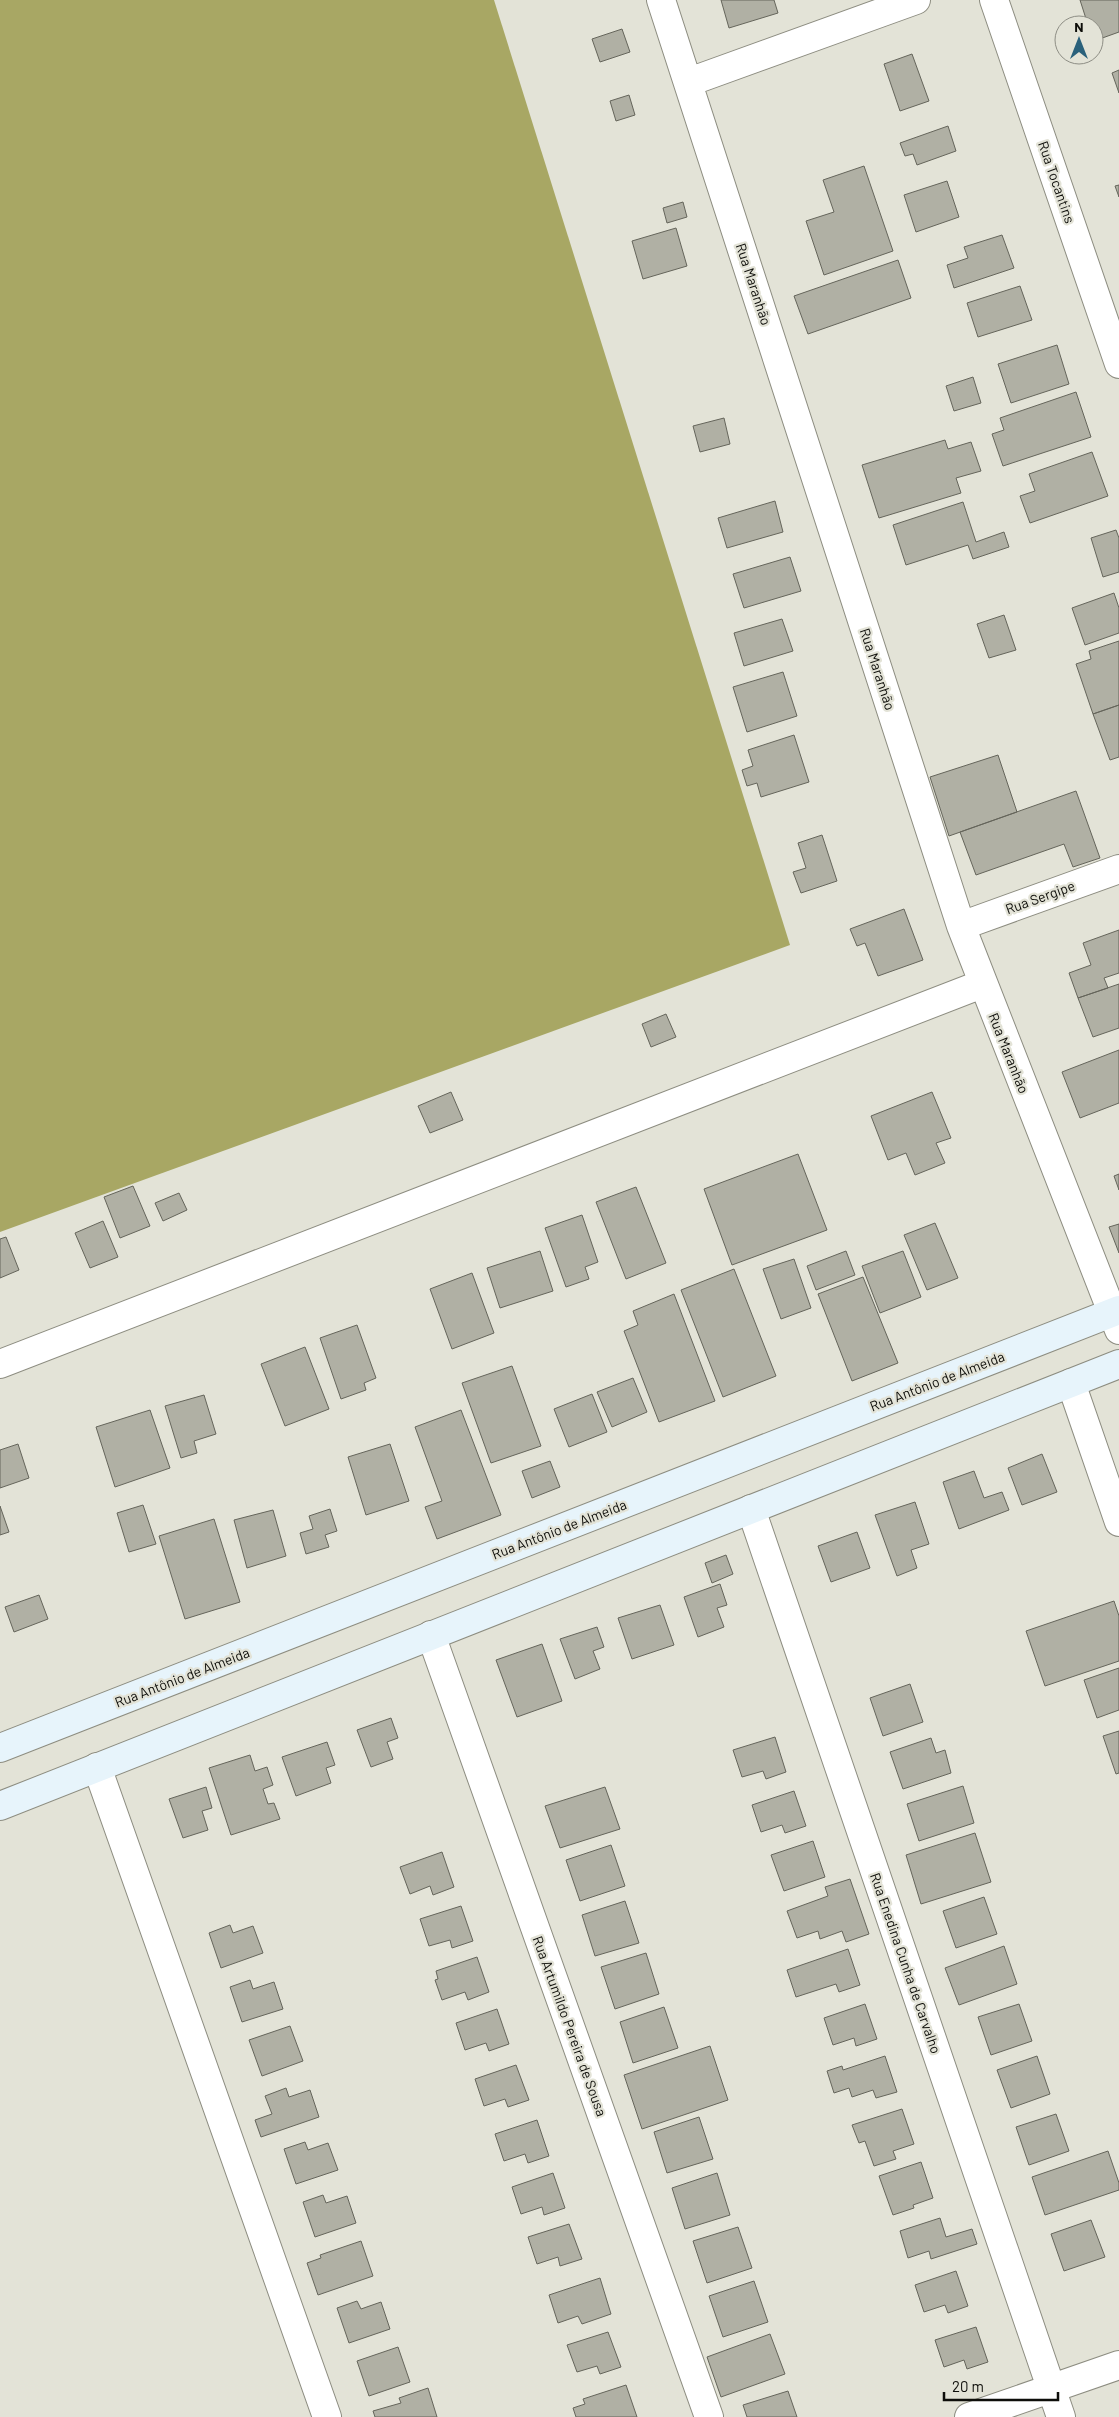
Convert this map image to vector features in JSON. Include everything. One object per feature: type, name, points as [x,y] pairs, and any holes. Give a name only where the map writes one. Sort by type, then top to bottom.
[{"type":"street","name":"Rua Maranhão","points":[[662,0],[961,926],[982,984],[1117,1318]]},
{"type":"street","points":[[689,82],[916,0]]},
{"type":"street","name":"Rua Tocantins","points":[[994,0],[1119,364]]},
{"type":"street","name":"Rua Sergipe","points":[[961,926],[1119,869]]},
{"type":"street","points":[[0,1364],[982,984]]},
{"type":"street","name":"Rua Antônio de Almeida","points":[[0,1748],[1117,1318]]},
{"type":"street","points":[[0,1806],[1119,1364]]},
{"type":"street","points":[[1071,1383],[1119,1522]]},
{"type":"street","name":"Rua Enedina Cunha de Carvalho","points":[[751,1509],[1061,2417]]},
{"type":"street","name":"Rua Artumildo Pereira de Sousa","points":[[431,1635],[709,2417]]},
{"type":"street","points":[[97,1767],[327,2417]]},
{"type":"street","points":[[969,2417],[1119,2365]]},
{"type":"shaded area","points":[[0,0],[494,0],[790,945],[0,1232]]},
{"type":"building","points":[[721,0],[774,0],[778,13],[729,28]]},
{"type":"building","points":[[1080,0],[1119,0],[1119,32],[1104,37],[1104,15],[1085,15]]},
{"type":"building","points":[[622,29],[630,52],[600,62],[592,39]]},
{"type":"building","points":[[912,54],[929,101],[900,111],[884,64]]},
{"type":"building","points":[[1119,70],[1119,93],[1112,73]]},
{"type":"building","points":[[629,95],[635,115],[616,121],[610,101]]},
{"type":"building","points":[[948,126],[956,151],[917,165],[913,154],[905,156],[900,143]]},
{"type":"building","points":[[864,166],[893,251],[824,275],[806,221],[834,212],[823,180]]},
{"type":"building","points":[[947,181],[959,217],[916,232],[904,195]]},
{"type":"building","points":[[1119,185],[1119,197],[1115,186]]},
{"type":"building","points":[[683,202],[687,217],[667,223],[663,208]]},
{"type":"building","points":[[676,228],[687,266],[643,279],[632,241]]},
{"type":"building","points":[[1002,235],[1014,268],[954,288],[947,265],[968,258],[964,247]]},
{"type":"building","points":[[898,260],[911,298],[808,334],[794,296]]},
{"type":"building","points":[[1020,286],[1032,320],[978,337],[967,303]]},
{"type":"building","points":[[1057,345],[1069,384],[1011,403],[998,364]]},
{"type":"building","points":[[973,377],[981,403],[954,411],[946,386]]},
{"type":"building","points":[[1076,392],[1091,437],[1003,466],[992,434],[1004,430],[1000,418]]},
{"type":"building","points":[[724,418],[730,444],[700,452],[693,426]]},
{"type":"building","points":[[945,440],[948,449],[971,442],[981,471],[956,478],[961,493],[879,518],[862,465]]},
{"type":"building","points":[[1092,452],[1108,496],[1030,523],[1020,496],[1035,491],[1029,474]]},
{"type":"building","points":[[775,501],[783,532],[727,548],[718,518]]},
{"type":"building","points":[[963,502],[976,542],[1004,532],[1009,547],[973,559],[968,545],[906,565],[893,525]]},
{"type":"building","points":[[1116,530],[1119,538],[1119,572],[1103,577],[1091,538]]},
{"type":"building","points":[[790,557],[801,591],[744,608],[733,574]]},
{"type":"building","points":[[1114,593],[1119,608],[1119,633],[1085,645],[1072,608]]},
{"type":"building","points":[[1004,615],[1016,650],[989,658],[977,624]]},
{"type":"building","points":[[782,619],[793,651],[744,666],[734,633]]},
{"type":"building","points":[[1119,641],[1119,705],[1093,714],[1076,664],[1091,659],[1089,651]]},
{"type":"building","points":[[783,672],[797,716],[747,732],[733,687]]},
{"type":"building","points":[[1119,705],[1119,757],[1110,760],[1093,714]]},
{"type":"building","points":[[794,735],[809,782],[761,797],[757,783],[747,786],[742,770],[753,766],[748,750]]},
{"type":"building","points":[[998,755],[1017,812],[949,836],[930,777]]},
{"type":"building","points":[[1076,791],[1100,858],[1073,867],[1064,844],[976,875],[960,832]]},
{"type":"building","points":[[822,835],[837,881],[801,893],[793,872],[806,868],[798,843]]},
{"type":"building","points":[[904,909],[923,960],[878,976],[865,943],[857,946],[850,929]]},
{"type":"building","points":[[1119,930],[1119,973],[1104,978],[1108,988],[1078,998],[1069,973],[1091,965],[1083,943]]},
{"type":"building","points":[[1119,984],[1119,1028],[1093,1037],[1078,998]]},
{"type":"building","points":[[666,1014],[676,1037],[651,1047],[642,1024]]},
{"type":"building","points":[[1119,1050],[1119,1103],[1080,1118],[1062,1072]]},
{"type":"building","points":[[451,1092],[463,1120],[430,1133],[418,1106]]},
{"type":"building","points":[[932,1092],[951,1138],[936,1143],[945,1163],[915,1175],[906,1153],[888,1160],[871,1116]]},
{"type":"building","points":[[798,1154],[827,1230],[732,1265],[704,1189]]},
{"type":"building","points":[[1119,1174],[1119,1190],[1114,1176]]},
{"type":"building","points":[[133,1186],[150,1226],[120,1238],[104,1197]]},
{"type":"building","points":[[636,1187],[666,1263],[626,1279],[596,1202]]},
{"type":"building","points":[[179,1193],[187,1210],[163,1221],[155,1203]]},
{"type":"building","points":[[582,1215],[598,1262],[585,1267],[589,1279],[566,1287],[545,1228]]},
{"type":"building","points":[[103,1221],[118,1257],[90,1268],[75,1233]]},
{"type":"building","points":[[935,1223],[958,1278],[927,1290],[904,1235]]},
{"type":"building","points":[[1119,1224],[1119,1253],[1109,1227]]},
{"type":"building","points":[[6,1237],[19,1270],[0,1278],[0,1239]]},
{"type":"building","points":[[540,1251],[553,1291],[500,1308],[487,1268]]},
{"type":"building","points":[[846,1251],[855,1275],[816,1290],[807,1266]]},
{"type":"building","points":[[903,1251],[921,1297],[880,1313],[862,1266]]},
{"type":"building","points":[[794,1259],[811,1308],[781,1319],[763,1269]]},
{"type":"building","points":[[734,1269],[776,1376],[723,1397],[681,1290]]},
{"type":"building","points":[[472,1273],[494,1333],[452,1349],[430,1289]]},
{"type":"building","points":[[863,1277],[898,1363],[852,1381],[818,1294]]},
{"type":"building","points":[[674,1294],[715,1401],[659,1422],[624,1331],[638,1325],[633,1311]]},
{"type":"building","points":[[357,1325],[376,1378],[364,1383],[366,1390],[341,1399],[320,1338]]},
{"type":"building","points":[[305,1347],[329,1409],[285,1426],[261,1364]]},
{"type":"building","points":[[512,1366],[541,1446],[491,1463],[462,1383]]},
{"type":"building","points":[[633,1378],[647,1412],[612,1427],[597,1392]]},
{"type":"building","points":[[592,1394],[607,1432],[569,1447],[554,1409]]},
{"type":"building","points":[[204,1395],[216,1434],[194,1441],[197,1453],[181,1458],[165,1406]]},
{"type":"building","points":[[150,1410],[170,1468],[115,1487],[96,1427]]},
{"type":"building","points":[[461,1410],[501,1515],[437,1539],[425,1507],[442,1501],[415,1427]]},
{"type":"building","points":[[18,1444],[29,1478],[0,1488],[0,1450]]},
{"type":"building","points":[[390,1444],[409,1501],[366,1515],[348,1457]]},
{"type":"building","points":[[1042,1454],[1057,1492],[1022,1505],[1008,1468]]},
{"type":"building","points":[[550,1461],[560,1487],[532,1498],[522,1471]]},
{"type":"building","points":[[974,1471],[984,1498],[1002,1492],[1009,1510],[959,1529],[943,1482]]},
{"type":"building","points":[[915,1502],[929,1544],[911,1550],[917,1568],[897,1576],[875,1515]]},
{"type":"building","points":[[143,1505],[156,1544],[129,1552],[117,1513]]},
{"type":"building","points":[[0,1506],[9,1532],[0,1535]]},
{"type":"building","points":[[330,1509],[337,1531],[325,1535],[329,1547],[306,1554],[300,1533],[313,1529],[309,1516]]},
{"type":"building","points":[[273,1510],[286,1556],[247,1568],[234,1520]]},
{"type":"building","points":[[214,1519],[240,1602],[185,1619],[159,1536]]},
{"type":"building","points":[[857,1532],[870,1568],[831,1582],[818,1546]]},
{"type":"building","points":[[726,1555],[733,1574],[712,1583],[705,1563]]},
{"type":"building","points":[[720,1584],[727,1605],[717,1608],[724,1627],[698,1637],[684,1597]]},
{"type":"building","points":[[39,1595],[48,1619],[14,1632],[5,1607]]},
{"type":"building","points":[[1114,1601],[1119,1616],[1119,1661],[1045,1686],[1026,1631]]},
{"type":"building","points":[[660,1605],[674,1645],[632,1659],[618,1618]]},
{"type":"building","points":[[597,1627],[604,1647],[593,1651],[600,1669],[575,1679],[560,1639]]},
{"type":"building","points":[[542,1644],[562,1701],[517,1717],[496,1660]]},
{"type":"building","points":[[1119,1668],[1119,1710],[1097,1718],[1084,1680]]},
{"type":"building","points":[[910,1684],[923,1722],[883,1736],[870,1698]]},
{"type":"building","points":[[391,1718],[398,1738],[387,1742],[393,1759],[371,1767],[357,1730]]},
{"type":"building","points":[[1119,1731],[1119,1773],[1116,1774],[1103,1736]]},
{"type":"building","points":[[775,1737],[786,1772],[766,1779],[763,1771],[742,1777],[733,1750]]},
{"type":"building","points":[[931,1738],[936,1753],[945,1750],[951,1773],[903,1789],[890,1752]]},
{"type":"building","points":[[327,1742],[335,1765],[326,1768],[331,1783],[296,1796],[282,1757]]},
{"type":"building","points":[[250,1755],[255,1771],[267,1767],[273,1785],[263,1789],[268,1804],[274,1803],[280,1819],[231,1835],[209,1768]]},
{"type":"building","points":[[963,1786],[974,1823],[919,1841],[907,1804]]},
{"type":"building","points":[[206,1787],[212,1808],[202,1811],[208,1830],[183,1838],[169,1799]]},
{"type":"building","points":[[605,1787],[620,1829],[560,1848],[545,1806]]},
{"type":"building","points":[[794,1791],[806,1826],[785,1833],[782,1825],[761,1832],[752,1805]]},
{"type":"building","points":[[975,1833],[991,1882],[921,1904],[906,1855]]},
{"type":"building","points":[[813,1841],[825,1877],[784,1891],[771,1855]]},
{"type":"building","points":[[611,1845],[625,1886],[580,1901],[566,1860]]},
{"type":"building","points":[[442,1852],[454,1887],[433,1895],[430,1886],[410,1894],[400,1867]]},
{"type":"building","points":[[850,1879],[869,1934],[846,1942],[842,1931],[820,1939],[818,1931],[797,1938],[787,1911],[828,1896],[825,1887]]},
{"type":"building","points":[[984,1897],[997,1934],[956,1948],[943,1911]]},
{"type":"building","points":[[625,1901],[639,1943],[595,1956],[582,1915]]},
{"type":"building","points":[[461,1906],[473,1941],[452,1948],[450,1940],[429,1946],[420,1919]]},
{"type":"building","points":[[230,1925],[233,1933],[253,1926],[263,1953],[221,1968],[209,1933]]},
{"type":"building","points":[[1004,1946],[1017,1984],[959,2005],[945,1968]]},
{"type":"building","points":[[848,1949],[860,1985],[839,1992],[836,1984],[796,1997],[787,1970]]},
{"type":"building","points":[[646,1953],[659,1994],[615,2009],[601,1967]]},
{"type":"building","points":[[477,1957],[489,1992],[468,2000],[465,1992],[442,2000],[435,1980],[438,1979],[436,1971]]},
{"type":"building","points":[[250,1980],[253,1989],[274,1982],[283,2009],[242,2022],[230,1987]]},
{"type":"building","points":[[865,2004],[877,2039],[856,2046],[854,2038],[833,2045],[824,2018]]},
{"type":"building","points":[[1019,2004],[1032,2041],[991,2055],[978,2017]]},
{"type":"building","points":[[664,2007],[678,2048],[633,2063],[620,2022]]},
{"type":"building","points":[[497,2009],[509,2044],[489,2051],[486,2043],[465,2050],[456,2023]]},
{"type":"building","points":[[290,2026],[303,2061],[262,2076],[249,2040]]},
{"type":"building","points":[[710,2046],[728,2100],[642,2129],[624,2075]]},
{"type":"building","points":[[885,2056],[897,2092],[876,2098],[873,2090],[852,2097],[849,2088],[834,2093],[827,2071],[842,2066],[843,2070]]},
{"type":"building","points":[[1037,2056],[1050,2094],[1011,2108],[997,2070]]},
{"type":"building","points":[[516,2065],[529,2100],[508,2107],[505,2099],[484,2106],[475,2079]]},
{"type":"building","points":[[286,2088],[289,2097],[310,2090],[319,2117],[261,2137],[255,2120],[272,2114],[265,2096]]},
{"type":"building","points":[[902,2109],[914,2144],[893,2151],[896,2159],[874,2166],[865,2141],[859,2143],[852,2125]]},
{"type":"building","points":[[1056,2114],[1069,2151],[1029,2165],[1016,2127]]},
{"type":"building","points":[[699,2117],[713,2159],[667,2173],[654,2132]]},
{"type":"building","points":[[537,2120],[549,2156],[528,2163],[525,2154],[504,2161],[495,2134]]},
{"type":"building","points":[[305,2142],[308,2150],[328,2143],[338,2170],[296,2184],[284,2149]]},
{"type":"building","points":[[1108,2151],[1119,2183],[1119,2190],[1045,2215],[1032,2177]]},
{"type":"building","points":[[921,2162],[933,2198],[913,2205],[914,2208],[893,2215],[879,2176]]},
{"type":"building","points":[[553,2173],[565,2208],[544,2215],[542,2207],[521,2214],[512,2187]]},
{"type":"building","points":[[717,2173],[730,2215],[685,2229],[672,2188]]},
{"type":"building","points":[[323,2195],[326,2203],[347,2196],[356,2223],[315,2237],[303,2202]]},
{"type":"building","points":[[940,2218],[946,2237],[972,2229],[977,2244],[931,2259],[929,2251],[908,2258],[900,2231]]},
{"type":"building","points":[[1091,2220],[1105,2257],[1064,2271],[1051,2234]]},
{"type":"building","points":[[569,2224],[582,2259],[560,2266],[558,2257],[537,2264],[528,2237]]},
{"type":"building","points":[[738,2227],[752,2268],[707,2283],[693,2241]]},
{"type":"building","points":[[361,2241],[373,2276],[318,2295],[307,2263],[321,2258],[320,2255]]},
{"type":"building","points":[[956,2271],[968,2306],[948,2313],[945,2305],[924,2312],[915,2285]]},
{"type":"building","points":[[600,2278],[611,2314],[582,2324],[578,2316],[558,2323],[549,2295]]},
{"type":"building","points":[[754,2281],[768,2322],[723,2337],[709,2296]]},
{"type":"building","points":[[357,2301],[361,2309],[381,2302],[390,2329],[349,2343],[337,2308]]},
{"type":"building","points":[[976,2327],[988,2362],[967,2369],[964,2360],[944,2367],[935,2340]]},
{"type":"building","points":[[608,2332],[621,2367],[600,2374],[597,2366],[577,2372],[567,2345]]},
{"type":"building","points":[[770,2334],[785,2374],[721,2397],[707,2357]]},
{"type":"building","points":[[398,2347],[410,2382],[369,2396],[357,2361]]},
{"type":"building","points":[[626,2385],[637,2417],[576,2417],[573,2408],[585,2404],[583,2399]]},
{"type":"building","points":[[428,2388],[437,2417],[375,2417],[373,2411],[401,2403],[399,2398]]},
{"type":"building","points":[[788,2391],[797,2417],[747,2417],[743,2405]]}]
